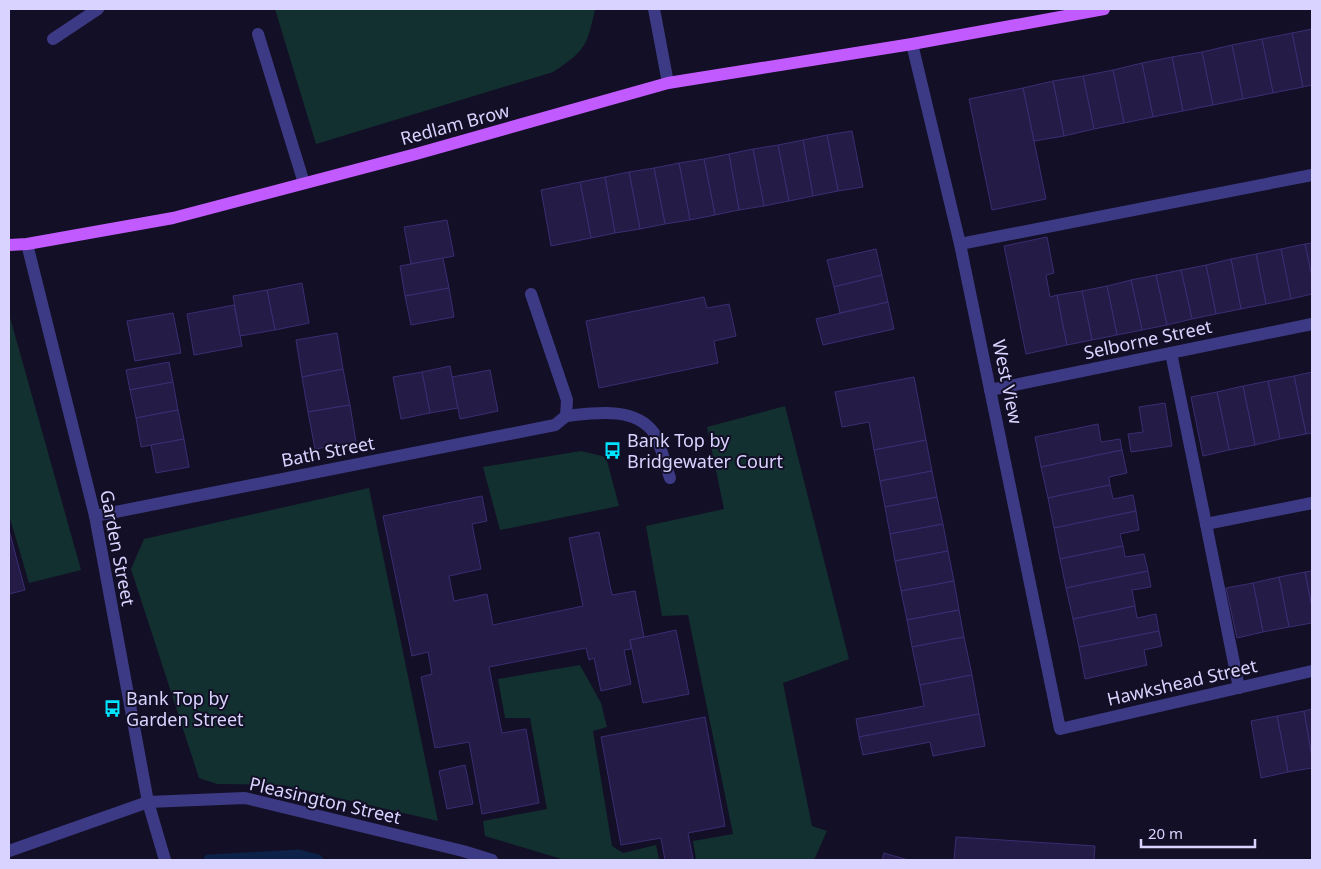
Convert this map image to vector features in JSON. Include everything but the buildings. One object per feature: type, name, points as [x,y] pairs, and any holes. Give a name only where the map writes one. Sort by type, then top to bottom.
[{"type":"main road","name":"Redlam Brow","points":[[9,245],[27,244],[173,218],[416,154],[668,83],[912,44],[1104,9]]},
{"type":"street","points":[[53,39],[98,9]]},
{"type":"street","points":[[654,9],[668,83]]},
{"type":"street","points":[[258,34],[304,183]]},
{"type":"street","name":"West View","points":[[912,44],[960,244],[1060,730]]},
{"type":"street","points":[[960,244],[1312,175]]},
{"type":"street","name":"Garden Street","points":[[27,244],[95,516],[148,802],[165,860]]},
{"type":"street","points":[[531,294],[567,400],[566,416],[604,412],[622,415],[644,423],[655,434],[670,478]]},
{"type":"street","name":"Selborne Street","points":[[990,390],[1312,324]]},
{"type":"street","points":[[1171,353],[1239,688]]},
{"type":"street","name":"Bath Street","points":[[95,516],[555,425],[566,416]]},
{"type":"street","points":[[1206,524],[1312,503]]},
{"type":"street","name":"Hawkshead Street","points":[[1060,730],[1312,672]]},
{"type":"street","name":"Pleasington Street","points":[[9,851],[148,802],[245,798],[464,856],[492,860]]},
{"type":"green space","points":[[275,9],[595,9],[590,32],[583,46],[578,53],[553,72],[316,144]]},
{"type":"green space","points":[[9,314],[81,570],[29,583],[9,515]]},
{"type":"green space","points":[[785,406],[849,659],[783,683],[812,826],[827,831],[814,860],[696,860],[693,841],[733,834],[688,615],[662,616],[646,526],[724,509],[707,427]]},
{"type":"green space","points":[[581,451],[606,457],[619,506],[500,530],[483,467]]},
{"type":"green space","points":[[369,488],[438,821],[282,785],[217,784],[199,778],[131,569],[144,539]]},
{"type":"green space","points":[[580,665],[601,703],[607,727],[593,731],[612,846],[623,853],[656,845],[659,860],[565,860],[485,836],[483,821],[547,809],[530,718],[505,718],[498,679]]},
{"type":"waterway","points":[[209,860],[299,855],[318,860]]},
{"type":"place","name":"Bank Top by Bridgewater Court","points":[[613,451]]},
{"type":"place","name":"Bank Top by Garden Street","points":[[112,709]]}]
